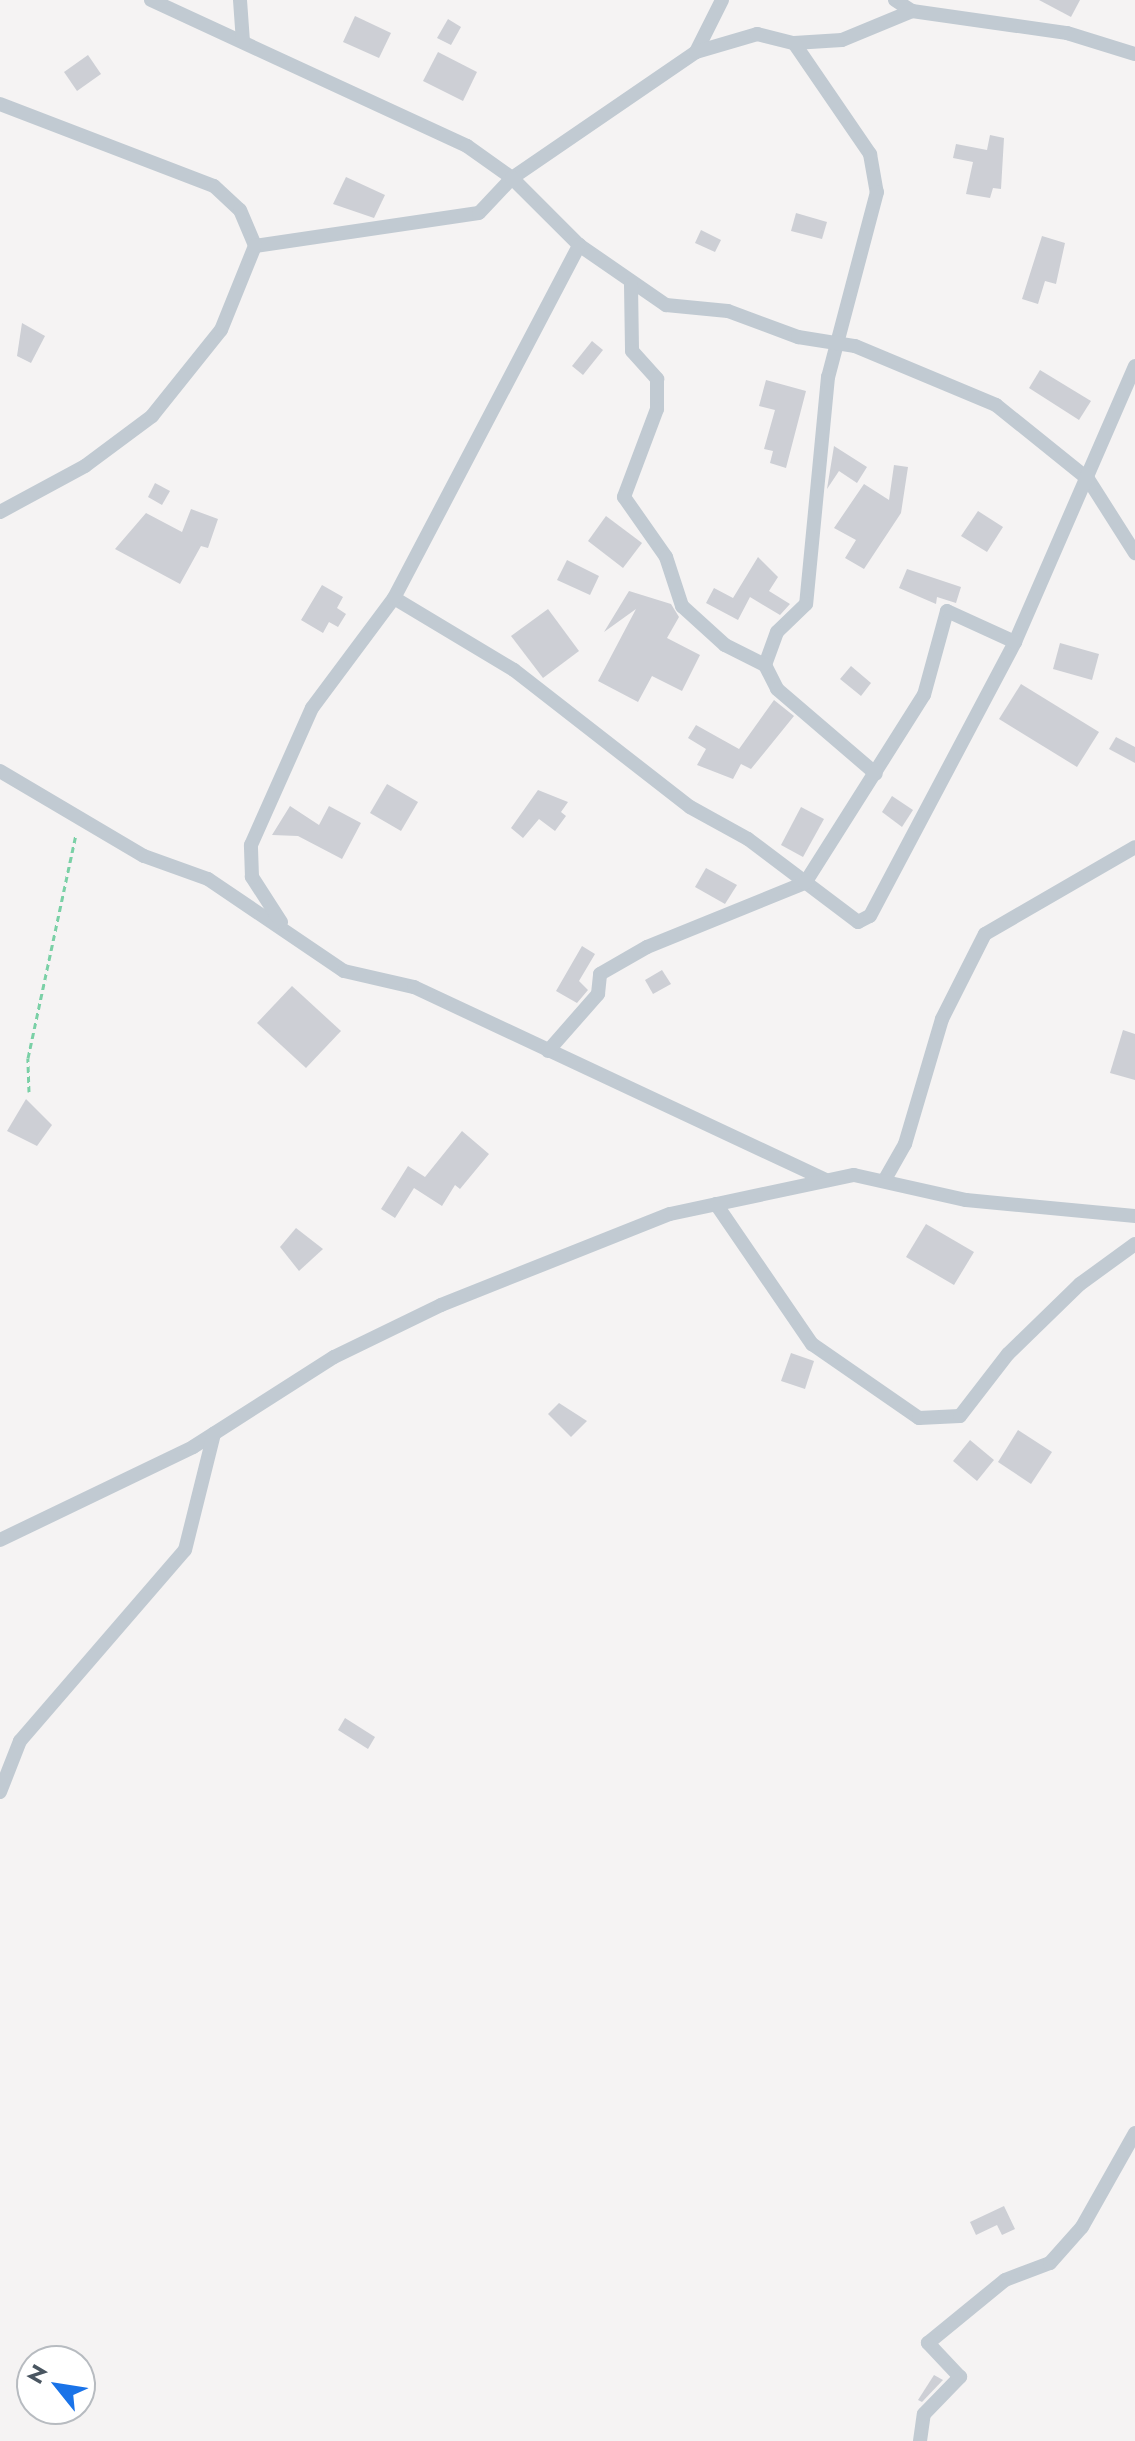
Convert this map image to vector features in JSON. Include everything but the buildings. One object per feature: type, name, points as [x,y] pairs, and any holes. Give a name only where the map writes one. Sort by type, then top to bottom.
[{"type":"street","points":[[151,0],[467,146],[512,178],[579,245],[631,285],[666,305],[728,311],[836,343],[996,405],[1088,479],[1135,553]]},
{"type":"street","points":[[240,0],[243,42]]},
{"type":"street","points":[[696,52],[722,0]]},
{"type":"street","points":[[895,0],[912,11],[1067,33],[1135,54]]},
{"type":"street","points":[[255,246],[479,213],[512,178],[696,52],[757,34],[794,43],[842,40],[912,11]]},
{"type":"street","points":[[765,665],[777,632],[806,604],[836,343],[877,192],[870,154],[794,43]]},
{"type":"street","points":[[0,104],[214,186],[240,210],[255,246],[221,330],[152,416],[85,466],[0,512]]},
{"type":"street","points":[[283,925],[252,877],[251,845],[312,708],[394,598],[579,245]]},
{"type":"street","points":[[631,285],[632,351],[657,379],[657,409],[624,497],[666,557],[682,606],[725,645],[765,665],[777,689],[876,774]]},
{"type":"street","points":[[394,598],[514,670],[690,807],[858,922],[870,916],[1015,642],[1135,366]]},
{"type":"street","points":[[548,1051],[598,994],[600,974],[647,947],[805,883],[924,695],[941,617],[956,613],[1015,642]]},
{"type":"street","points":[[0,771],[79,822],[208,879],[283,925],[344,971],[414,987],[826,1180]]},
{"type":"street","points":[[884,1181],[905,1144],[942,1019],[985,934],[1135,847]]},
{"type":"street","points":[[0,1540],[214,1434],[334,1357],[441,1305],[670,1214],[854,1175],[966,1200],[1135,1216]]},
{"type":"street","points":[[716,1204],[812,1344],[919,1418],[960,1416],[1008,1354],[1080,1284],[1135,1244]]},
{"type":"street","points":[[0,1792],[20,1741],[185,1550],[214,1434]]},
{"type":"street","points":[[920,2441],[924,2414],[960,2377],[928,2343],[1005,2280],[1050,2263],[1082,2227],[1135,2133]]},
{"type":"path","points":[[29,1092],[28,1058],[59,888],[79,822]]}]
